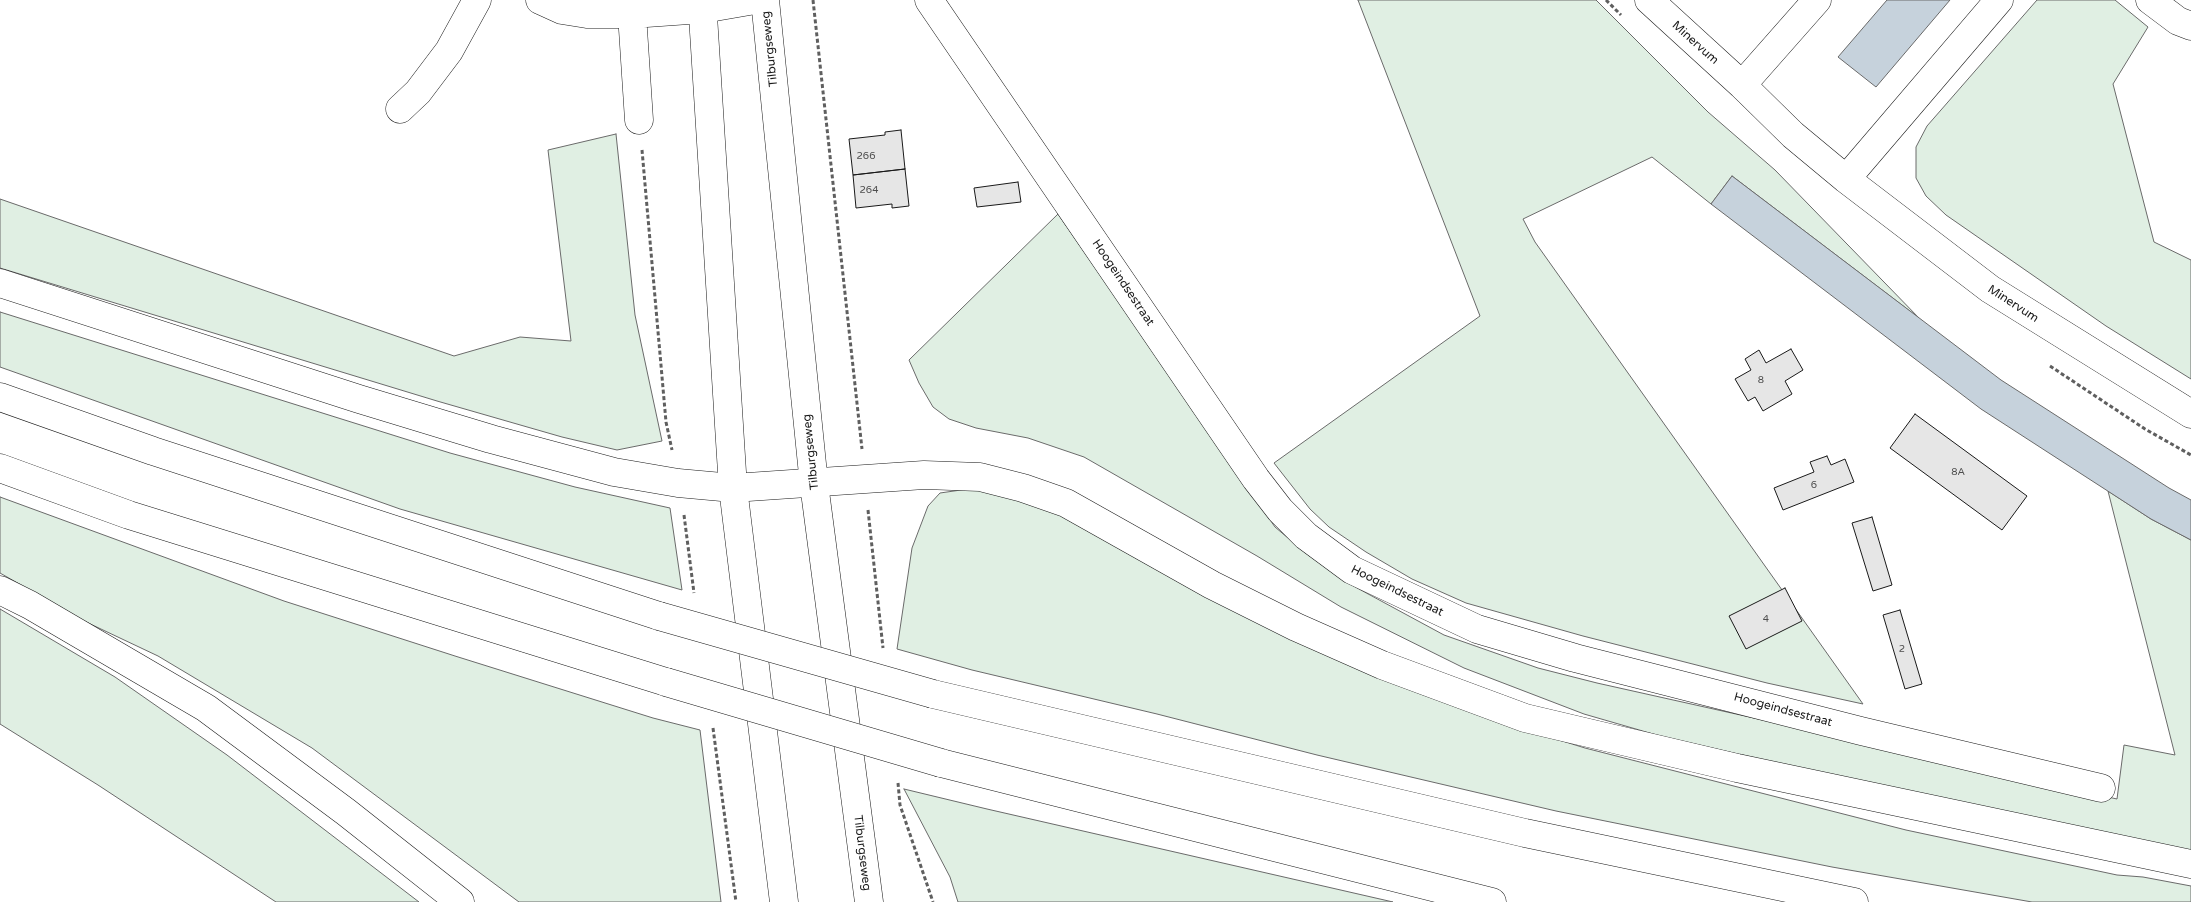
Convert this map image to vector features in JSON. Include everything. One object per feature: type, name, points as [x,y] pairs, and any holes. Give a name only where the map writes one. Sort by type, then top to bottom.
[{"type":"main road","points":[[400,109],[418,92],[449,52],[476,0]]},
{"type":"main road","points":[[540,0],[562,10],[578,13],[633,7],[703,5],[755,0]]},
{"type":"main road","name":"Tilburgseweg","points":[[765,0],[814,484],[869,902]]},
{"type":"main road","name":"Hoogeindsestraat","points":[[929,0],[1256,479],[1280,510],[1306,536],[1352,570],[1477,629],[1575,658],[1861,731],[2101,788]]},
{"type":"main road","name":"Minervum","points":[[1648,0],[1742,85],[1793,135],[1846,179],[1990,289],[2191,414]]},
{"type":"main road","points":[[1742,85],[1817,0]]},
{"type":"main road","points":[[1846,179],[1999,0]]},
{"type":"main road","points":[[2150,0],[2178,21],[2191,26]]},
{"type":"main road","points":[[703,5],[733,488],[784,902]]},
{"type":"main road","points":[[633,7],[639,120]]},
{"type":"main road","points":[[0,283],[359,399],[491,439],[614,472],[678,484],[733,488],[814,484],[895,476],[944,476],[980,477],[1023,488],[1066,503],[1212,585],[1296,627],[1382,664],[1526,718],[1737,768],[2191,864]]},
{"type":"main road","points":[[0,397],[153,452],[659,616],[933,694],[1525,833],[1854,902]]},
{"type":"main road","points":[[0,468],[128,515],[666,682],[941,763],[1492,902]]},
{"type":"main road","points":[[0,590],[30,605],[206,708],[346,812],[460,902]]},
{"type":"green space","points":[[1358,0],[1596,0],[1708,112],[1775,170],[1919,318],[1732,176],[1711,204],[1652,157],[1523,219],[1535,242],[1863,704],[1767,683],[1583,636],[1466,603],[1412,579],[1366,552],[1329,527],[1310,509],[1274,463],[1480,316]]},
{"type":"green space","points":[[2037,0],[2115,0],[2148,27],[2113,84],[2154,242],[2191,260],[2191,379],[2106,326],[1946,215],[1926,196],[1916,178],[1916,147],[1927,126]]},
{"type":"green space","points":[[616,134],[635,315],[662,441],[617,450],[562,437],[437,401],[0,268],[0,199],[454,356],[520,337],[571,341],[548,150]]},
{"type":"green space","points":[[1058,214],[1275,527],[1307,554],[1346,582],[1444,635],[1538,668],[1597,683],[2117,799],[2124,745],[2175,755],[2108,491],[2151,519],[2191,540],[2191,856],[1993,813],[1660,736],[1584,714],[1464,668],[1341,607],[1257,556],[1084,457],[1028,438],[976,428],[949,419],[933,407],[919,383],[909,360]]},
{"type":"green space","points":[[0,312],[450,453],[575,487],[670,508],[682,590],[400,509],[0,367]]},
{"type":"green space","points":[[968,489],[1013,492],[1488,718],[1585,748],[1906,830],[2117,875],[2143,877],[2191,886],[2191,902],[2032,902],[1832,867],[1556,811],[1317,755],[1157,714],[972,670],[897,649],[912,548],[928,506],[940,493]]},
{"type":"green space","points":[[0,497],[284,601],[653,718],[700,730],[721,902],[519,902],[312,748],[158,656],[84,621],[0,573]]},
{"type":"green space","points":[[0,609],[115,677],[227,755],[419,902],[276,902],[98,785],[0,724]]},
{"type":"green space","points":[[904,789],[1393,902],[958,902],[950,877]]},
{"type":"shaded area","points":[[1887,0],[1950,0],[1876,87],[1838,57]]},
{"type":"shaded area","points":[[1732,176],[2001,380],[2169,488],[2191,500],[2191,540],[2151,519],[1981,409],[1711,204]]},
{"type":"building","points":[[901,130],[905,169],[853,175],[849,139],[885,135],[885,132]]},
{"type":"building","points":[[905,169],[909,206],[892,208],[892,204],[856,208],[853,175]]},
{"type":"building","points":[[1018,182],[1021,202],[977,207],[974,188]]},
{"type":"building","points":[[1791,349],[1803,370],[1785,381],[1792,394],[1763,411],[1755,397],[1748,401],[1735,379],[1751,370],[1745,359],[1759,350],[1766,363]]},
{"type":"building","points":[[1915,414],[2027,496],[2002,530],[1890,448]]},
{"type":"building","points":[[1827,456],[1831,465],[1845,459],[1854,482],[1783,510],[1774,488],[1814,472],[1810,462]]},
{"type":"building","points":[[1872,517],[1892,585],[1873,591],[1852,523]]},
{"type":"building","points":[[1785,588],[1802,621],[1746,649],[1729,616]]},
{"type":"building","points":[[1900,610],[1922,684],[1905,689],[1883,615]]}]
